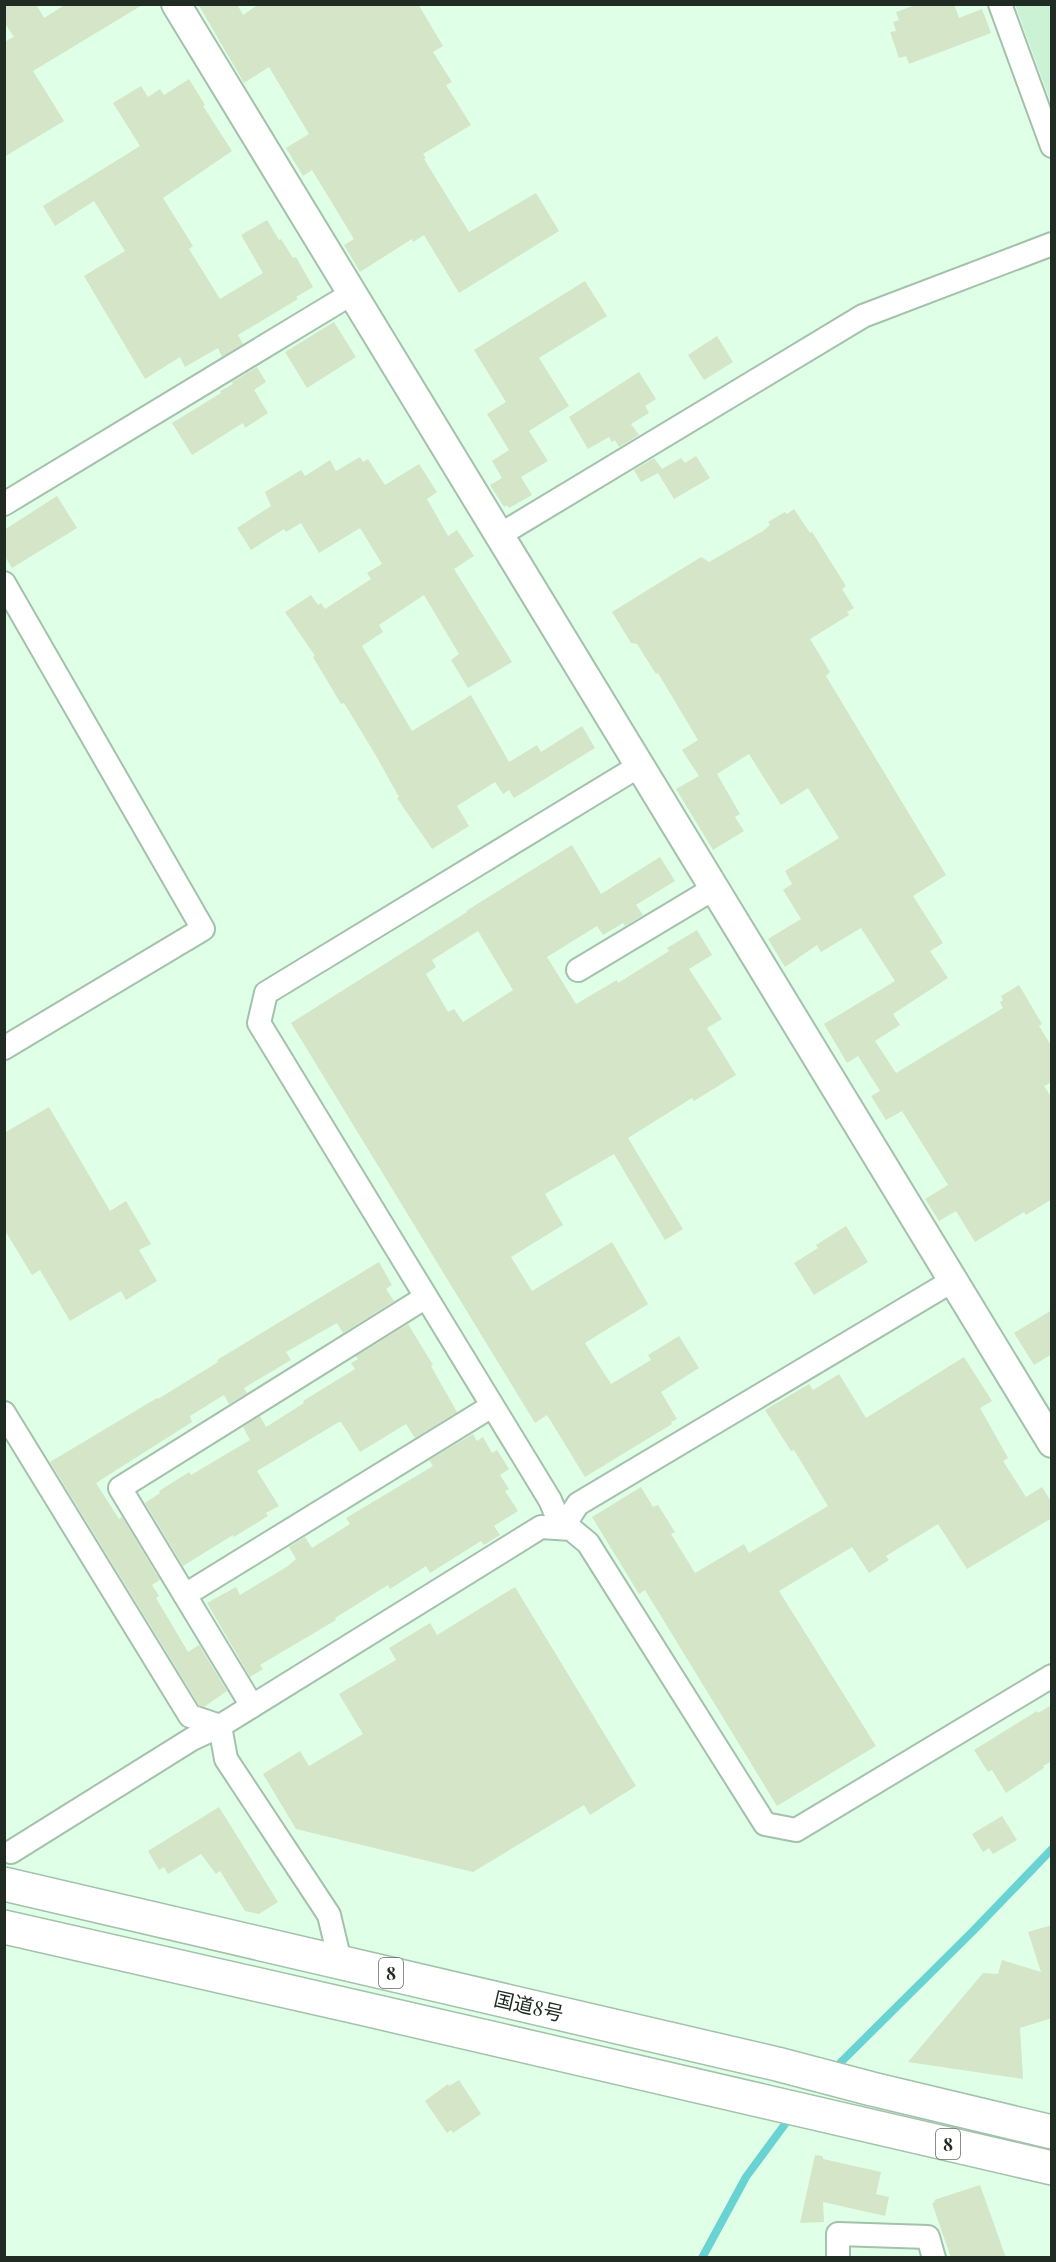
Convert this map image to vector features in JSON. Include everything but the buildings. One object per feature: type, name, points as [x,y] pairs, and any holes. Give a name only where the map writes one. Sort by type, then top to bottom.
[{"type":"highway","name":"国道8号","points":[[4,1884],[777,2064],[1052,2132]]},
{"type":"highway","name":"国道8号","points":[[4,1927],[1052,2168]]},
{"type":"street","points":[[176,4],[1052,1443]]},
{"type":"street","points":[[1000,4],[1052,146]]},
{"type":"street","points":[[498,536],[863,316],[1052,244]]},
{"type":"street","points":[[4,504],[351,294]]},
{"type":"street","points":[[4,583],[203,929],[4,1048]]},
{"type":"street","points":[[562,1528],[550,1500],[259,1023],[266,993],[639,766]]},
{"type":"street","points":[[578,970],[713,889]]},
{"type":"street","points":[[562,1528],[578,1504],[952,1281]]},
{"type":"street","points":[[252,1706],[120,1488],[426,1297]]},
{"type":"street","points":[[185,1595],[492,1406]]},
{"type":"street","points":[[4,1413],[190,1716],[220,1726]]},
{"type":"street","points":[[12,1852],[192,1739],[220,1726],[540,1527],[571,1528],[588,1543],[765,1824],[796,1830],[1052,1676]]},
{"type":"street","points":[[220,1726],[226,1758],[329,1915],[340,1961]]},
{"type":"street","points":[[838,2258],[838,2234],[928,2237],[934,2258]]},
{"type":"shaded area","points":[[1015,5],[1051,5],[1051,103]]},
{"type":"waterway","points":[[833,2070],[1052,1849]]},
{"type":"waterway","points":[[702,2258],[746,2177],[791,2116]]}]
